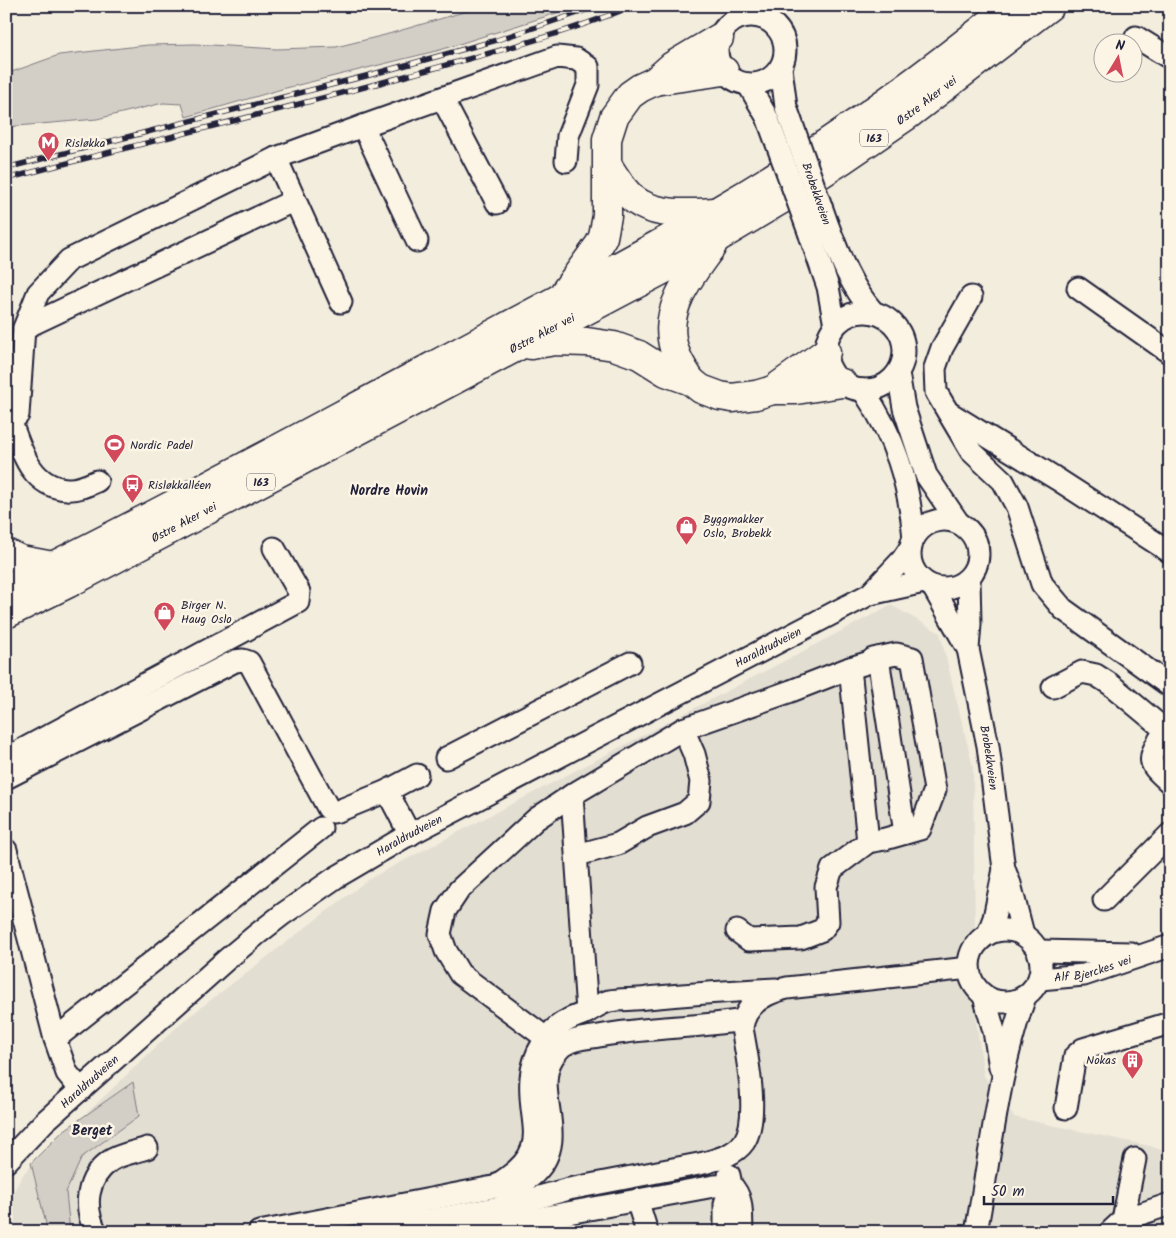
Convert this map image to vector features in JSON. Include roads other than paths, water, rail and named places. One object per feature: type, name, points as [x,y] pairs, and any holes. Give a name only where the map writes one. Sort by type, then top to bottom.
[{"type":"highway","name":"Østre Aker vei","points":[[6,614],[77,579],[672,265],[717,225],[955,51],[1011,6]]},
{"type":"highway","name":"Østre Aker vei","points":[[6,589],[560,298],[717,225],[787,196],[875,138],[976,64],[1050,6]]},
{"type":"highway","points":[[560,298],[603,237],[607,216],[607,139],[614,117],[630,95],[655,81],[672,66],[723,33]]},
{"type":"highway","points":[[655,81],[724,71]]},
{"type":"highway","points":[[608,166],[622,188],[641,204],[656,210],[688,213],[717,225],[681,292],[672,316],[672,340],[680,363],[691,381]]},
{"type":"highway","points":[[515,348],[555,341],[600,343],[626,349],[666,372],[691,381],[702,389],[732,398],[756,395],[773,390],[852,387]]},
{"type":"highway","points":[[773,390],[826,352]]},
{"type":"highway","points":[[6,552],[21,560],[53,566]]},
{"type":"street","points":[[723,33],[738,19],[752,16],[755,12],[772,23],[783,36],[786,52],[781,68],[766,81],[748,84],[735,80],[724,71],[718,59],[718,45],[723,33],[726,6]]},
{"type":"street","points":[[1144,42],[1170,58]]},
{"type":"street","points":[[97,482],[68,490],[52,486],[36,476],[24,457],[9,424],[18,415],[24,328],[38,293],[69,260],[276,158],[557,56],[576,59],[588,67],[588,86],[568,136],[566,161]]},
{"type":"street","name":"Brobekkveien","points":[[781,68],[783,95],[819,231],[835,326]]},
{"type":"street","name":"Brobekkveien","points":[[748,84],[767,117],[819,231],[841,261],[861,298],[874,313]]},
{"type":"street","points":[[442,98],[497,203]]},
{"type":"street","points":[[363,126],[417,241]]},
{"type":"street","points":[[276,158],[341,302]]},
{"type":"street","points":[[24,328],[295,200]]},
{"type":"street","points":[[1078,288],[1170,353]]},
{"type":"street","points":[[971,296],[942,348],[935,368],[936,392],[971,450],[1003,481],[1017,507],[1042,584],[1063,610],[1170,686]]},
{"type":"street","points":[[852,387],[879,388],[898,373],[903,358],[903,342],[899,332],[893,323],[874,313],[857,313],[841,320],[835,326],[828,338],[826,352],[830,370],[852,387],[885,427],[910,497],[912,567],[917,575],[929,584],[943,588],[952,587],[961,584],[969,578],[977,564],[978,547],[971,532],[958,522],[926,475],[906,415],[898,373]]},
{"type":"street","points":[[948,412],[1170,552]]},
{"type":"street","points":[[912,543],[925,525],[949,520],[958,522]]},
{"type":"street","name":"Haraldrudveien","points":[[870,594],[902,560],[912,543]]},
{"type":"street","points":[[6,769],[10,760],[18,752],[298,602],[299,592],[274,548]]},
{"type":"street","name":"Brobekkveien","points":[[969,578],[970,624],[968,649],[988,746],[1004,869],[1010,884],[1023,934]]},
{"type":"street","name":"Brobekkveien","points":[[929,584],[968,649]]},
{"type":"street","name":"Haraldrudveien","points":[[6,1162],[44,1122],[226,960],[283,914],[335,878],[410,835],[870,594],[929,584]]},
{"type":"street","points":[[546,1038],[460,974],[446,951],[440,934],[445,911],[459,890],[536,819],[572,795],[683,729],[878,658],[896,654],[912,658],[935,790],[920,829],[868,842],[832,870],[826,887],[828,922],[822,930],[801,938],[749,940],[737,931]]},
{"type":"street","points":[[878,658],[905,833]]},
{"type":"street","points":[[6,778],[235,661],[243,660],[249,662],[328,808],[332,812],[387,791],[417,775]]},
{"type":"street","points":[[446,758],[630,663]]},
{"type":"street","points":[[850,668],[868,842]]},
{"type":"street","points":[[1053,687],[1082,672],[1096,675],[1110,684],[1170,734]]},
{"type":"street","points":[[577,854],[618,844],[647,827],[686,813],[699,801],[701,781],[694,754],[683,729]]},
{"type":"street","points":[[1170,734],[1161,737],[1151,755],[1152,766],[1170,783]]},
{"type":"street","points":[[387,791],[410,835]]},
{"type":"street","points":[[572,795],[587,1012]]},
{"type":"street","points":[[55,1039],[321,828]]},
{"type":"street","points":[[1104,900],[1170,834]]},
{"type":"street","points":[[6,850],[55,1039],[67,1073],[80,1090]]},
{"type":"street","name":"Brobekkveien","points":[[988,934],[994,918],[1004,869]]},
{"type":"street","points":[[976,1232],[1002,1080],[1012,1034],[1026,997],[1040,979],[1042,965],[1039,951],[1029,938],[1023,934],[1006,930],[988,934],[974,948],[970,958],[971,979],[976,988],[984,996],[998,1002],[1012,1002],[1026,997]]},
{"type":"street","name":"Alf Bjerckes vei","points":[[1039,951],[1144,953],[1169,950]]},
{"type":"street","name":"Alf Bjerckes vei","points":[[1040,979],[1084,975],[1144,953]]},
{"type":"street","points":[[493,1187],[516,1172],[532,1150],[535,1124],[530,1079],[533,1063],[546,1038],[555,1028],[568,1020],[607,1002],[706,992],[787,988],[969,968]]},
{"type":"street","points":[[362,1232],[506,1206],[570,1189],[704,1164],[725,1156],[744,1142],[749,1131],[751,1119],[752,1101],[742,1024],[753,1004],[760,998],[773,991],[787,988]]},
{"type":"street","points":[[984,996],[994,1032],[1002,1080]]},
{"type":"street","points":[[587,1012],[640,1011],[760,998]]},
{"type":"street","points":[[1066,1108],[1075,1056],[1079,1052],[1083,1049],[1170,1023]]},
{"type":"street","points":[[259,1232],[493,1187],[506,1187],[520,1182],[532,1176],[542,1166],[549,1151],[552,1130],[547,1092],[549,1066],[560,1049],[566,1044],[572,1041],[621,1032],[717,1024],[742,1024]]},
{"type":"street","points":[[96,1232],[89,1219],[88,1202],[91,1186],[99,1171],[111,1160],[147,1148]]},
{"type":"street","points":[[725,1156],[731,1185],[725,1204],[725,1232]]},
{"type":"street","points":[[1116,1226],[1135,1159]]},
{"type":"street","points":[[464,1232],[714,1186],[731,1185],[738,1192],[741,1203],[742,1232]]},
{"type":"street","points":[[637,1200],[647,1232]]},
{"type":"street","points":[[1116,1226],[1170,1204]]},
{"type":"railway","points":[[6,168],[366,76],[497,40],[599,6]]},
{"type":"railway","points":[[6,179],[469,59],[552,35],[633,6]]},
{"type":"railway","points":[[1153,1232],[1170,1229]]},
{"type":"place","name":"Risløkka","points":[[49,162]]},
{"type":"place","name":"Nordic Padel","points":[[114,464]]},
{"type":"place","name":"Risløkkalléen","points":[[132,504]]},
{"type":"place","name":"Byggmakker Oslo, Brobekk","points":[[687,545]]},
{"type":"place","name":"Birger N. Haug Oslo","points":[[165,631]]},
{"type":"place","name":"Nokas","points":[[1132,1079]]},
{"type":"district","name":"Nordre Hovin","points":[[389,490]]},
{"type":"district","name":"Berget","points":[[92,1130]]}]
